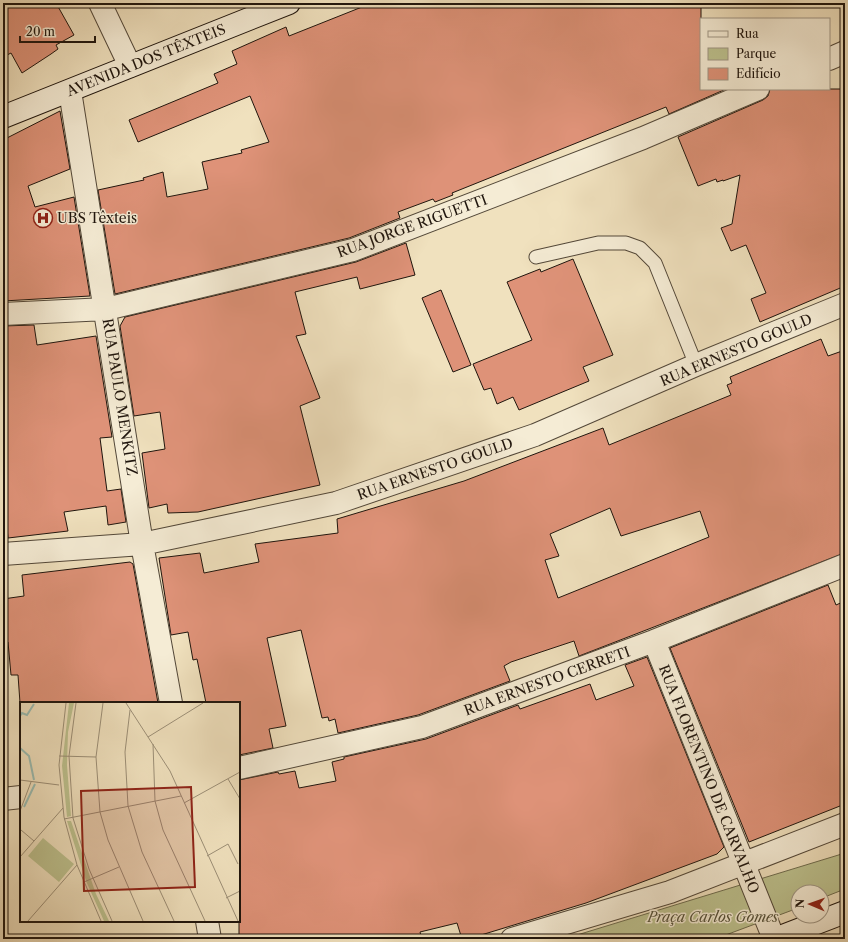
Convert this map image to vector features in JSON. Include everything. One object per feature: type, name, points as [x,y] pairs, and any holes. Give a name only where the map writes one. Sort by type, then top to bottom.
[{"type":"street","points":[[100,3],[130,66]]},
{"type":"street","name":"AVENIDA DOS TÊXTEIS","points":[[3,117],[289,3]]},
{"type":"street","points":[[830,59],[845,52]]},
{"type":"street","name":"RUA JORGE RIGUETTI","points":[[3,314],[106,309],[353,250],[643,138],[756,90]]},
{"type":"street","name":"RUA PAULO MENKITZ","points":[[70,91],[106,309],[142,544],[171,702]]},
{"type":"street","name":"RUA ERNESTO GOULD","points":[[3,554],[142,544],[336,503],[535,435],[696,365],[845,304]]},
{"type":"street","name":"RUA ERNESTO CERRETI","points":[[240,768],[422,727],[654,641],[845,565]]},
{"type":"street","name":"RUA FLORENTINO DE CARVALHO","points":[[654,641],[742,864],[774,939]]},
{"type":"street","points":[[3,799],[20,797]]},
{"type":"street","points":[[512,939],[670,892],[845,824]]},
{"type":"street","points":[[774,939],[845,912]]},
{"type":"street","points":[[207,922],[210,939]]},
{"type":"lane","points":[[536,257],[598,243],[626,243],[640,248],[655,263],[696,365]]},
{"type":"green space","name":"Praça Carlos Gomes","points":[[845,853],[845,889],[830,895],[830,884],[790,884],[790,911],[715,939],[564,939]]},
{"type":"building","points":[[3,3],[56,3],[74,35],[56,45],[58,49],[22,73],[11,53],[3,57]]},
{"type":"building","points":[[372,3],[701,3],[700,90],[724,90],[669,114],[666,107],[452,193],[453,195],[435,202],[433,199],[398,212],[400,218],[349,238],[115,294],[98,190],[144,180],[143,178],[163,172],[167,197],[208,189],[202,162],[242,153],[241,150],[269,142],[250,96],[138,142],[129,120],[218,83],[214,74],[237,64],[232,51],[286,27],[289,36]]},
{"type":"building","points":[[845,89],[845,286],[760,322],[751,299],[766,293],[746,245],[731,251],[721,228],[732,224],[740,175],[717,182],[716,179],[698,186],[678,137],[763,100],[768,96],[770,90]]},
{"type":"building","name":"UBS Têxteis","points":[[60,111],[70,169],[28,186],[35,207],[74,197],[90,296],[3,301],[3,140]]},
{"type":"building","points":[[406,243],[415,275],[360,289],[357,277],[295,292],[306,334],[296,336],[320,398],[300,406],[320,485],[198,512],[168,513],[167,504],[149,508],[142,453],[165,449],[160,412],[134,416],[120,326],[125,317],[356,262]]},
{"type":"building","points":[[573,259],[613,355],[583,367],[589,381],[519,410],[513,397],[497,404],[491,388],[484,390],[473,364],[532,340],[507,282],[540,269],[541,272]]},
{"type":"building","points":[[441,290],[471,365],[453,372],[422,298]]},
{"type":"building","points":[[34,325],[37,345],[96,336],[112,437],[100,438],[107,491],[121,489],[126,522],[108,525],[106,506],[64,512],[68,531],[8,538],[6,518],[3,518],[3,326]]},
{"type":"building","points":[[821,339],[828,356],[845,350],[845,553],[579,656],[574,641],[511,662],[504,666],[510,681],[418,715],[338,733],[335,719],[329,721],[328,717],[322,718],[301,630],[267,638],[286,726],[269,729],[273,748],[240,755],[240,702],[206,702],[197,659],[193,660],[188,632],[171,635],[159,558],[200,553],[204,573],[259,562],[255,544],[338,533],[337,519],[464,481],[603,428],[609,445],[731,395],[727,385],[732,383],[730,377]],"holes":[[[610,508],[621,536],[700,511],[709,537],[558,598],[545,560],[559,556],[550,534]]]},
{"type":"building","points":[[130,562],[133,564],[158,702],[20,703],[18,675],[11,675],[8,642],[3,643],[3,599],[24,596],[22,575]]},
{"type":"building","points":[[828,585],[836,605],[845,601],[845,804],[749,842],[670,648]]},
{"type":"building","points":[[647,657],[724,847],[717,854],[586,903],[468,939],[462,939],[457,923],[420,932],[422,939],[239,939],[240,780],[278,772],[279,774],[295,771],[299,788],[336,781],[332,762],[344,759],[344,757],[426,739],[518,705],[520,709],[590,684],[596,700],[634,686],[625,665]]},
{"type":"place","name":"UBS Têxteis","points":[[43,218]]}]
